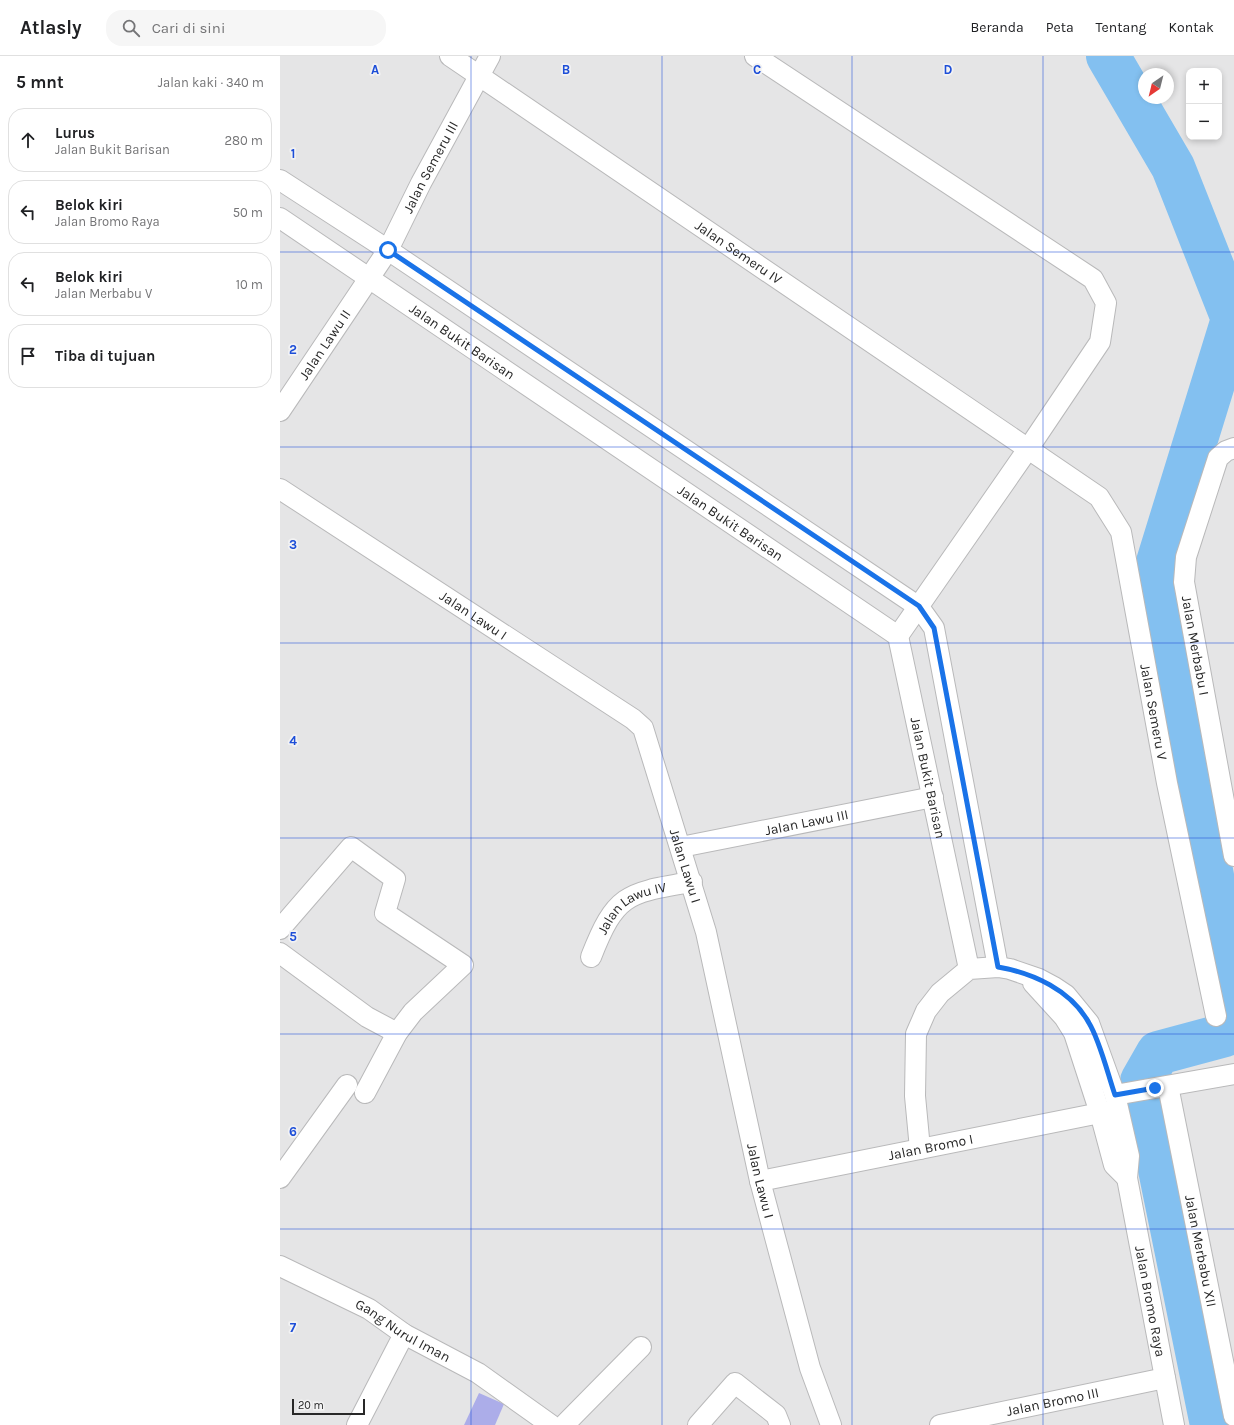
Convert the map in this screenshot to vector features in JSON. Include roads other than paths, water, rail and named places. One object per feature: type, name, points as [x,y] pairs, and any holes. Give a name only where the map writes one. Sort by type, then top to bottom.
[{"type":"street","name":"Jalan Semeru IV","points":[[450,56],[1028,449]]},
{"type":"street","name":"Jalan Semeru III","points":[[369,278],[388,250],[421,184],[490,56]]},
{"type":"street","points":[[755,56],[1093,279],[1106,303],[1100,342],[1028,449],[898,636]]},
{"type":"street","points":[[280,180],[388,250],[919,606],[934,628],[998,967]]},
{"type":"street","name":"Jalan Bukit Barisan","points":[[280,218],[898,636],[969,969]]},
{"type":"street","name":"Jalan Lawu II","points":[[280,411],[369,278]]},
{"type":"street","name":"Jalan Merbabu I","points":[[1234,448],[1226,451],[1218,458],[1186,557],[1184,582],[1234,856]]},
{"type":"street","name":"Jalan Semeru V","points":[[1028,449],[1099,497],[1121,532],[1167,783],[1216,1016]]},
{"type":"street","name":"Jalan Lawu I","points":[[280,489],[643,728],[692,882],[706,932],[760,1181],[810,1368],[831,1425]]},
{"type":"street","name":"Jalan Lawu III","points":[[681,847],[933,797]]},
{"type":"street","points":[[280,929],[351,847],[395,879],[385,913],[464,965],[413,1012],[356,1089],[280,1178]]},
{"type":"street","name":"Jalan Lawu IV","points":[[591,957],[602,928],[621,903],[634,894],[649,889],[692,882]]},
{"type":"street","points":[[280,953],[367,1017],[397,1033]]},
{"type":"street","name":"Jalan Bromo Raya","points":[[969,969],[998,967],[1039,979],[1066,995],[1090,1023],[1120,1094],[1129,1156],[1127,1178],[1174,1425]]},
{"type":"street","points":[[920,1149],[914,1096],[916,1034],[926,1011],[940,993],[969,969]]},
{"type":"street","name":"Jalan Bromo Raya","points":[[1021,973],[1044,994],[1064,1017],[1074,1033],[1100,1113],[1114,1165],[1127,1178]]},
{"type":"street","points":[[1120,1094],[1234,1074]]},
{"type":"street","name":"Jalan Merbabu XII","points":[[1162,1087],[1234,1416]]},
{"type":"street","name":"Jalan Bromo I","points":[[760,1181],[1100,1113]]},
{"type":"street","name":"Gang Nurul Iman","points":[[280,1266],[369,1309],[404,1334],[478,1373],[551,1425]]},
{"type":"street","points":[[358,1425],[404,1334]]},
{"type":"street","points":[[564,1425],[641,1347]]},
{"type":"street","name":"Jalan Bromo III","points":[[940,1425],[1166,1378]]},
{"type":"street","points":[[698,1425],[735,1383],[776,1415],[780,1425]]},
{"type":"waterway","points":[[1108,56],[1173,167],[1233,319],[1155,572],[1234,993]]},
{"type":"waterway","points":[[1212,1425],[1142,1081],[1158,1053],[1225,1035],[1234,1019]]}]
